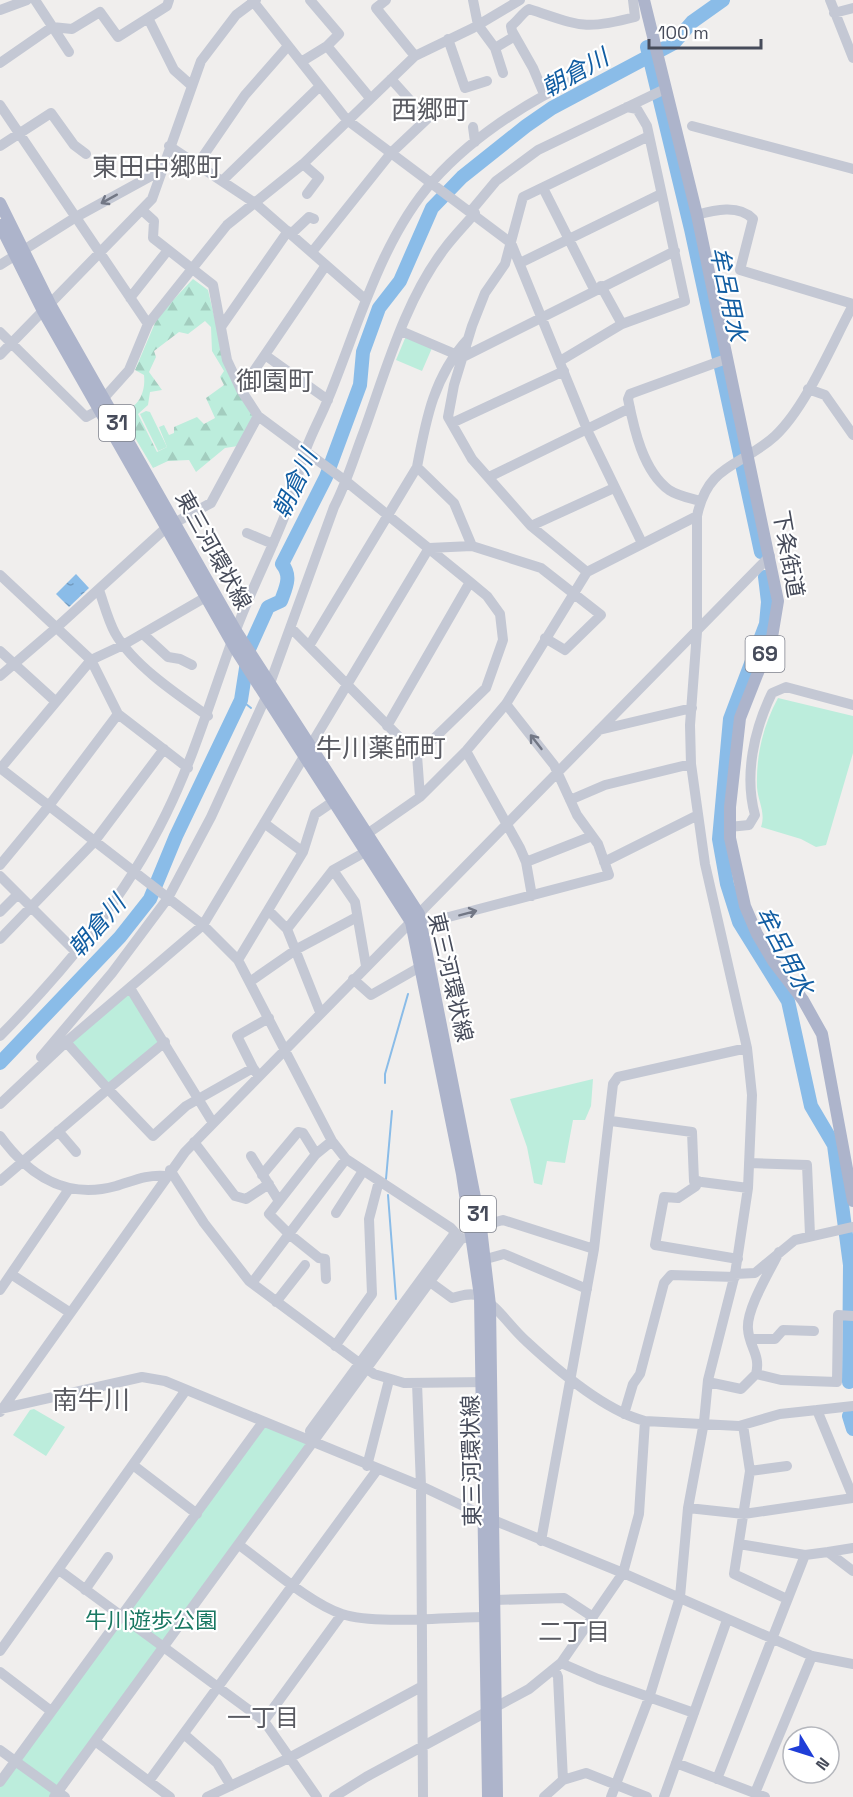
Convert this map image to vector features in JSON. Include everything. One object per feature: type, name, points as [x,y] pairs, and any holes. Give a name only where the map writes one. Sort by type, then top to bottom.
[{"type":"main road","name":"下条街道","points":[[644,0],[662,90],[697,215],[778,601],[772,637],[740,718],[729,827],[733,858],[750,918],[767,951],[803,1000],[822,1034],[853,1202]]},
{"type":"main road","name":"東三河環状線","points":[[0,203],[20,254],[46,307],[236,641],[306,752],[367,834],[417,920],[465,1232],[486,1258],[490,1305],[485,1617],[497,1797]]},
{"type":"main road","name":"東三河環状線","points":[[0,225],[20,254]]},
{"type":"main road","name":"東三河環状線","points":[[170,525],[206,597],[236,641]]},
{"type":"main road","name":"東三河環状線","points":[[306,752],[334,801],[367,851],[417,920],[420,967],[465,1232],[480,1296],[487,1382]]},
{"type":"main road","name":"東三河環状線","points":[[488,1518],[495,1600],[488,1797]]},
{"type":"street","points":[[0,10],[27,0]]},
{"type":"street","points":[[35,0],[69,52]]},
{"type":"street","points":[[0,63],[52,27],[72,29],[100,12],[118,37],[167,6],[170,0]]},
{"type":"street","points":[[301,62],[327,46],[339,34],[310,0]]},
{"type":"street","points":[[386,0],[376,8],[415,56]]},
{"type":"street","points":[[473,0],[478,26],[495,48],[503,73]]},
{"type":"street","points":[[0,332],[86,417],[101,404],[129,370],[147,324],[227,225],[303,164],[415,56],[478,26],[520,0]]},
{"type":"street","points":[[544,94],[511,26],[529,9],[553,18],[594,27],[635,17],[633,0]]},
{"type":"street","points":[[0,355],[143,211],[152,199],[160,171],[201,61],[236,15],[254,1],[347,120],[511,243],[587,428],[642,543]]},
{"type":"street","points":[[832,7],[851,10]]},
{"type":"street","points":[[832,7],[848,38],[853,58]]},
{"type":"street","points":[[148,18],[174,70],[192,86]]},
{"type":"street","points":[[495,48],[515,36]]},
{"type":"street","points":[[448,39],[465,88],[487,81]]},
{"type":"street","points":[[197,165],[245,95],[288,46]]},
{"type":"street","points":[[327,46],[370,98]]},
{"type":"street","points":[[2,1031],[77,953],[134,873],[165,816],[188,768],[307,452],[366,300],[389,250],[434,184],[475,142],[544,94],[584,75]]},
{"type":"street","points":[[312,252],[392,153],[427,119],[391,79]]},
{"type":"street","points":[[222,181],[320,86]]},
{"type":"street","points":[[0,1103],[112,973],[167,897],[211,817],[291,628],[401,331],[420,290],[444,249],[496,181],[515,165],[538,150],[662,90]]},
{"type":"street","points":[[0,105],[147,324]]},
{"type":"street","points":[[452,423],[562,366],[622,324],[685,301],[644,117],[637,110],[627,107]]},
{"type":"street","points":[[0,146],[51,113],[74,145],[86,154]]},
{"type":"street","points":[[692,126],[853,169]]},
{"type":"street","points":[[473,127],[475,142]]},
{"type":"street","points":[[587,572],[531,526],[472,459],[448,417],[460,355],[470,336],[485,293],[505,264],[523,197],[649,136]]},
{"type":"street","points":[[169,146],[255,203],[366,300]]},
{"type":"street","points":[[303,164],[319,178],[307,194]]},
{"type":"street","points":[[0,265],[76,218],[160,171]]},
{"type":"street","points":[[543,188],[568,241],[622,324]]},
{"type":"street","points":[[520,263],[661,194]]},
{"type":"street","points":[[611,1797],[649,1698],[680,1598],[688,1508],[704,1422],[708,1382],[735,1275],[748,1188],[752,1095],[747,1048],[705,864],[691,764],[700,501],[711,481],[781,430],[807,389],[853,304],[740,270],[753,219],[748,214],[734,210],[712,210],[697,215]]},
{"type":"street","points":[[143,211],[154,221],[153,238],[213,285],[226,360],[241,390],[258,416],[345,480],[429,548],[487,596],[500,614],[503,640],[486,688],[417,755]]},
{"type":"street","points":[[221,327],[289,232],[309,217],[314,219]]},
{"type":"street","points":[[130,297],[168,250]]},
{"type":"street","points":[[309,646],[417,467],[433,394],[443,370],[460,355],[543,319],[597,288],[675,251]]},
{"type":"street","points":[[241,390],[326,265]]},
{"type":"street","points":[[401,331],[460,355]]},
{"type":"street","points":[[265,355],[328,400]]},
{"type":"street","points":[[700,501],[669,490],[659,480],[639,444],[630,408],[630,394],[726,359]]},
{"type":"street","points":[[807,389],[825,395],[853,435]]},
{"type":"street","points":[[489,477],[630,408]]},
{"type":"street","points":[[0,675],[56,628],[170,525],[211,502],[258,416]]},
{"type":"street","points":[[417,467],[454,503],[472,546]]},
{"type":"street","points":[[531,526],[614,488]]},
{"type":"street","points":[[367,834],[420,797],[466,752],[506,704],[587,572],[698,516]]},
{"type":"street","points":[[247,533],[273,544]]},
{"type":"street","points":[[429,548],[472,546],[542,568],[601,615],[565,650],[545,638]]},
{"type":"street","points":[[0,1103],[66,1041],[203,925],[429,548]]},
{"type":"street","points":[[1,1410],[168,1173],[256,1072],[284,1049],[366,966],[417,920],[557,773],[697,633],[770,556]]},
{"type":"street","points":[[0,575],[90,660],[118,714],[188,768]]},
{"type":"street","points":[[387,726],[470,582]]},
{"type":"street","points":[[99,590],[114,632],[123,645],[162,682],[208,716]]},
{"type":"street","points":[[206,597],[123,645],[90,660],[0,769],[203,925],[238,960],[332,1141],[346,1159],[465,1232]]},
{"type":"street","points":[[291,628],[417,755],[420,797]]},
{"type":"street","points":[[143,634],[168,657],[180,659],[192,665]]},
{"type":"street","points":[[0,651],[55,701]]},
{"type":"street","points":[[729,827],[749,825],[755,815],[749,792],[753,751],[760,722],[772,693],[786,687],[853,705]]},
{"type":"street","points":[[417,920],[532,896],[609,875],[592,836],[570,800],[554,765],[506,704]]},
{"type":"street","points":[[599,730],[692,708]]},
{"type":"street","points":[[0,865],[48,807],[118,714]]},
{"type":"street","points":[[0,939],[94,842],[164,749]]},
{"type":"street","points":[[466,752],[526,862],[532,896]]},
{"type":"street","points":[[570,800],[605,785],[691,764]]},
{"type":"street","points":[[238,960],[303,852],[315,814],[334,801]]},
{"type":"street","points":[[604,862],[698,815]]},
{"type":"street","points":[[264,823],[303,852]]},
{"type":"street","points":[[526,862],[592,836]]},
{"type":"street","points":[[287,930],[333,870],[367,851]]},
{"type":"street","points":[[333,870],[355,902],[366,966]]},
{"type":"street","points":[[0,876],[77,953]]},
{"type":"street","points":[[0,912],[18,894]]},
{"type":"street","points":[[268,910],[287,930],[297,949],[320,1012]]},
{"type":"street","points":[[250,981],[297,949],[357,916]]},
{"type":"street","points":[[353,980],[371,994],[420,967]]},
{"type":"street","points":[[130,988],[213,1123]]},
{"type":"street","points":[[256,1072],[237,1035],[268,1018]]},
{"type":"street","points":[[66,1041],[153,1136],[197,1099],[256,1072]]},
{"type":"street","points":[[0,1181],[165,1042]]},
{"type":"street","points":[[541,1541],[594,1249],[611,1121],[613,1084],[618,1077],[747,1048]]},
{"type":"street","points":[[611,1121],[692,1132],[694,1181],[748,1188]]},
{"type":"street","points":[[58,1131],[76,1152]]},
{"type":"street","points":[[194,1142],[235,1196],[246,1199],[266,1180],[298,1132],[303,1133],[316,1154]]},
{"type":"street","points":[[0,1136],[21,1163],[43,1179],[69,1189],[97,1191],[151,1175],[168,1173]]},
{"type":"street","points":[[326,1279],[325,1259],[319,1258],[289,1234],[269,1214],[316,1154],[332,1141]]},
{"type":"street","points":[[251,1156],[279,1201]]},
{"type":"street","points":[[252,1283],[346,1159]]},
{"type":"street","points":[[749,1163],[807,1165],[810,1235]]},
{"type":"street","points":[[336,1213],[363,1171]]},
{"type":"street","points":[[168,1173],[252,1283],[362,1366],[389,1380],[417,1383],[487,1382]]},
{"type":"street","points":[[335,1346],[372,1294],[369,1219],[379,1181]]},
{"type":"street","points":[[698,1182],[696,1186],[678,1198],[664,1197],[655,1245],[738,1259]]},
{"type":"street","points":[[0,1290],[69,1189]]},
{"type":"street","points":[[0,1750],[59,1795],[312,1443],[362,1366],[465,1232],[503,1220],[594,1249]]},
{"type":"street","points":[[624,1414],[633,1384],[640,1374],[664,1283],[671,1275],[755,1273],[795,1240],[848,1228]]},
{"type":"street","points":[[362,1366],[430,1282],[465,1232]]},
{"type":"street","points":[[708,1382],[741,1389],[756,1374],[758,1360],[750,1339],[748,1319],[779,1252]]},
{"type":"street","points":[[486,1258],[504,1254],[587,1289]]},
{"type":"street","points":[[276,1302],[305,1265]]},
{"type":"street","points":[[11,1274],[69,1312]]},
{"type":"street","points":[[430,1282],[452,1298],[473,1294],[480,1296],[525,1340],[571,1378],[624,1414],[645,1421],[743,1425],[780,1414],[853,1406]]},
{"type":"street","points":[[756,1374],[781,1380],[837,1382],[838,1315],[849,1315]]},
{"type":"street","points":[[750,1339],[776,1339],[783,1330],[814,1331]]},
{"type":"street","points":[[1,1410],[142,1377],[165,1381],[372,1468],[421,1486],[488,1518],[623,1573],[812,1656],[853,1664]]},
{"type":"street","points":[[149,1781],[294,1585],[372,1468],[389,1380]]},
{"type":"street","points":[[417,1383],[421,1486],[420,1619],[423,1797]]},
{"type":"street","points":[[0,1651],[186,1390]]},
{"type":"street","points":[[688,1508],[744,1514],[853,1498],[817,1410]]},
{"type":"street","points":[[334,1797],[423,1745],[490,1710],[558,1666],[623,1573],[639,1514],[645,1421]]},
{"type":"street","points":[[0,1782],[263,1422]]},
{"type":"street","points":[[743,1425],[750,1472],[734,1574],[787,1599]]},
{"type":"street","points":[[133,1465],[197,1514]]},
{"type":"street","points":[[750,1472],[787,1466]]},
{"type":"street","points":[[739,1544],[805,1555],[853,1548]]},
{"type":"street","points":[[239,1545],[294,1585],[342,1614],[369,1618],[485,1617]]},
{"type":"street","points":[[828,1552],[853,1571]]},
{"type":"street","points":[[717,1779],[805,1555]]},
{"type":"street","points":[[85,1590],[108,1557]]},
{"type":"street","points":[[59,1570],[264,1721],[317,1797]]},
{"type":"street","points":[[495,1600],[564,1598],[593,1617]]},
{"type":"street","points":[[264,1721],[342,1614]]},
{"type":"street","points":[[664,1797],[727,1620]]},
{"type":"street","points":[[676,1763],[760,1795],[812,1656]]},
{"type":"street","points":[[558,1666],[694,1713]]},
{"type":"street","points":[[558,1666],[563,1780]]},
{"type":"street","points":[[0,1672],[51,1711]]},
{"type":"street","points":[[207,1797],[290,1758],[421,1687]]},
{"type":"street","points":[[185,1735],[217,1763],[231,1786]]},
{"type":"street","points":[[95,1742],[170,1797]]},
{"type":"street","points":[[544,1797],[563,1780],[586,1773],[647,1797]]},
{"type":"green space","points":[[193,279],[208,290],[225,363],[253,417],[238,446],[225,448],[196,472],[189,460],[168,461],[153,468],[119,411],[136,404],[142,394],[144,375],[135,370],[158,316]],"holes":[[[205,321],[211,327],[212,351],[224,371],[220,377],[224,385],[206,398],[215,418],[204,424],[197,417],[174,427],[174,433],[169,435],[164,425],[159,427],[167,447],[157,452],[138,414],[148,405],[150,392],[162,390],[149,372],[156,357],[154,351],[179,332],[188,334]]]},
{"type":"green space","points":[[406,336],[432,348],[422,371],[396,360]]},
{"type":"green space","points":[[150,412],[167,447],[158,451],[140,414]]},
{"type":"green space","points":[[778,698],[853,716],[853,753],[826,845],[816,847],[801,839],[761,827],[763,817],[757,787],[759,752],[764,730]]},
{"type":"green space","points":[[129,993],[161,1041],[109,1084],[71,1042]]},
{"type":"green space","points":[[593,1079],[591,1106],[585,1120],[573,1120],[565,1163],[547,1161],[542,1185],[534,1183],[527,1147],[510,1099]]},
{"type":"green space","points":[[34,1409],[65,1427],[46,1456],[13,1435],[30,1410]]},
{"type":"green space","name":"牛川遊歩公園","points":[[263,1422],[312,1443],[54,1797],[0,1797],[0,1782]]},
{"type":"water","points":[[76,574],[89,588],[69,607],[56,594]]},
{"type":"waterway","name":"朝倉川","points":[[0,1063],[120,937],[150,899],[176,836],[241,700],[249,649],[268,607],[281,601],[287,577],[282,564],[326,477],[360,385],[363,352],[379,308],[400,281],[432,208],[462,177],[526,126],[552,108],[674,43],[692,22],[723,0]]},
{"type":"waterway","name":"牟呂用水","points":[[647,47],[691,229],[761,552]]},
{"type":"waterway","name":"牟呂用水","points":[[765,577],[768,602],[766,624],[730,719],[719,839],[727,884],[739,922],[788,1001],[811,1106],[834,1145],[850,1265],[849,1382]]},
{"type":"waterway","points":[[241,700],[251,708]]},
{"type":"waterway","points":[[385,1083],[385,1074],[408,994]]},
{"type":"waterway","points":[[386,1179],[392,1111]]},
{"type":"waterway","points":[[388,1195],[396,1299]]},
{"type":"waterway","name":"牟呂用水","points":[[849,1416],[853,1429]]},
{"type":"district","name":"西郷町","points":[[430,110]]},
{"type":"district","name":"東田中郷町","points":[[157,167]]},
{"type":"district","name":"御園町","points":[[275,381]]},
{"type":"district","name":"牛川薬師町","points":[[381,748]]},
{"type":"district","name":"南牛川","points":[[91,1400]]},
{"type":"district","name":"二丁目","points":[[574,1632]]},
{"type":"district","name":"一丁目","points":[[263,1718]]}]
